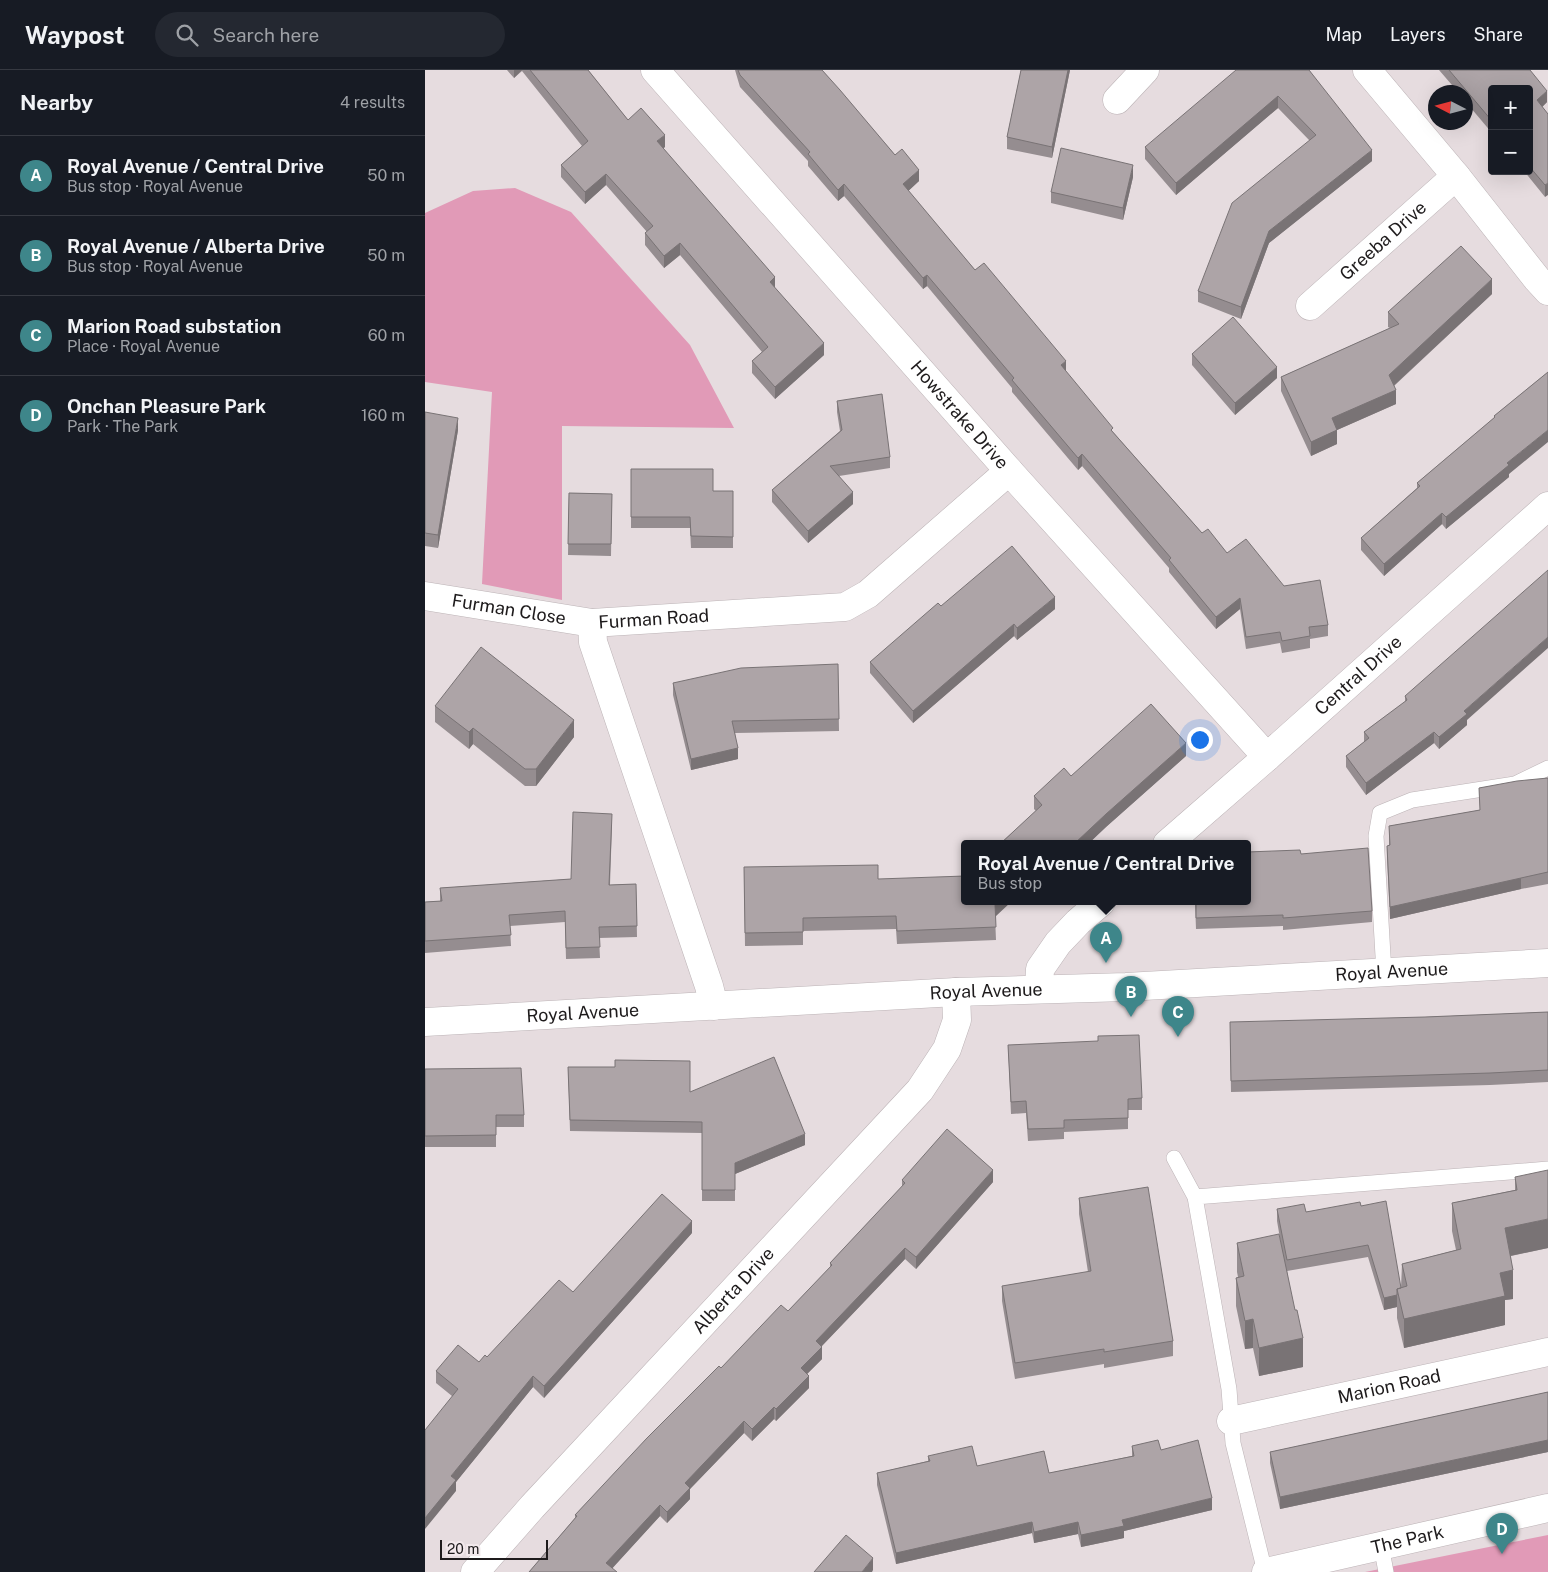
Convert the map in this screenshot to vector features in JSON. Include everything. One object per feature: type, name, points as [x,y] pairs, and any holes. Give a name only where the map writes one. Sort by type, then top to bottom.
[{"type":"street","name":"Howstrake Drive","points":[[655,70],[1009,471],[1267,758]]},
{"type":"street","points":[[1117,100],[1145,70]]},
{"type":"street","points":[[1367,70],[1456,176],[1548,291]]},
{"type":"street","name":"Greeba Drive","points":[[1310,306],[1456,176]]},
{"type":"street","name":"Furman Road","points":[[714,1006],[706,976],[593,642],[592,623],[845,607],[868,594],[1009,471]]},
{"type":"street","name":"Central Drive","points":[[1172,840],[1267,758],[1548,506]]},
{"type":"street","name":"Furman Close","points":[[425,596],[592,623]]},
{"type":"street","points":[[1039,989],[1040,969],[1058,943],[1098,905]]},
{"type":"street","name":"Royal Avenue","points":[[425,1022],[956,992],[1126,987],[1548,963]]},
{"type":"street","name":"Alberta Drive","points":[[475,1572],[532,1507],[920,1090],[947,1048],[957,1020],[956,992]]},
{"type":"street","name":"Marion Road","points":[[1231,1421],[1548,1352]]},
{"type":"street","name":"The Park","points":[[1266,1572],[1548,1508]]},
{"type":"lane","points":[[1384,973],[1376,836],[1380,813],[1412,800],[1515,784],[1548,768]]},
{"type":"lane","points":[[1175,1158],[1195,1197],[1229,1389],[1233,1443],[1266,1572]]},
{"type":"lane","points":[[1195,1197],[1548,1169]]},
{"type":"lane","points":[[1381,1545],[1386,1572]]},
{"type":"shaded area","points":[[515,188],[571,212],[690,345],[734,428],[562,426],[562,600],[482,584],[492,392],[425,382],[425,213],[473,191]]},
{"type":"shaded area","points":[[1548,1535],[1548,1572],[1365,1572]]},
{"type":"building","points":[[530,70],[588,70],[628,120],[641,108],[665,135],[657,141],[775,277],[770,282],[824,343],[775,387],[752,361],[768,347],[680,243],[664,256],[645,233],[653,226],[606,174],[585,192],[561,165],[588,141]]},
{"type":"building","points":[[738,70],[822,70],[895,155],[902,149],[919,170],[903,184],[975,270],[984,263],[1066,361],[1061,365],[1113,428],[1111,430],[1202,533],[1208,529],[1227,553],[1246,539],[1284,586],[1320,580],[1328,625],[1309,627],[1310,636],[1282,641],[1280,632],[1246,637],[1240,598],[1216,617],[1169,560],[1171,558],[1082,454],[1078,458],[1012,380],[1014,378],[927,275],[923,278],[844,184],[838,190],[808,154],[810,152],[740,75]]},
{"type":"building","points":[[1021,70],[1068,70],[1052,147],[1007,137]]},
{"type":"building","points":[[1236,70],[1309,70],[1372,150],[1269,231],[1241,307],[1198,291],[1232,203],[1316,135],[1278,96],[1176,183],[1145,147]]},
{"type":"building","points":[[1449,70],[1530,70],[1547,91],[1537,100],[1548,114],[1548,183],[1545,185],[1533,171],[1533,85],[1488,85],[1488,116],[1473,98],[1473,85],[1462,85]]},
{"type":"building","points":[[1061,148],[1133,165],[1123,208],[1051,192]]},
{"type":"building","points":[[1461,246],[1492,279],[1389,375],[1396,390],[1332,418],[1337,430],[1311,442],[1281,377],[1399,324],[1388,312]]},
{"type":"building","points":[[1233,317],[1277,367],[1235,403],[1192,354]]},
{"type":"building","points":[[1548,372],[1548,430],[1446,517],[1442,513],[1384,564],[1361,538],[1420,486],[1417,483]]},
{"type":"building","points":[[882,394],[890,457],[830,466],[853,492],[808,531],[772,490],[842,430],[837,401]]},
{"type":"building","points":[[425,412],[458,418],[438,535],[425,533]]},
{"type":"building","points":[[631,469],[713,469],[713,491],[733,491],[733,537],[691,536],[690,517],[631,517]]},
{"type":"building","points":[[569,493],[612,494],[611,544],[568,544]]},
{"type":"building","points":[[1012,546],[1055,597],[1017,628],[1014,624],[913,711],[870,662],[938,603],[941,606]]},
{"type":"building","points":[[1548,570],[1548,637],[1464,711],[1467,714],[1439,737],[1434,732],[1366,783],[1346,756],[1369,738],[1364,732],[1407,700],[1405,696]]},
{"type":"building","points":[[481,647],[574,720],[536,769],[525,769],[473,728],[469,732],[435,706]]},
{"type":"building","points":[[838,664],[839,719],[732,721],[738,748],[691,759],[673,683],[741,668]]},
{"type":"building","points":[[1151,704],[1186,743],[1078,840],[1004,840],[1042,805],[1034,796],[1064,768],[1071,776]]},
{"type":"building","points":[[1548,778],[1548,872],[1390,907],[1387,846],[1390,845],[1389,826],[1480,810],[1479,788]]},
{"type":"building","points":[[573,812],[612,814],[609,885],[636,884],[637,926],[599,927],[600,947],[566,948],[565,911],[509,915],[511,935],[425,941],[425,902],[442,901],[440,888],[571,879]]},
{"type":"building","points":[[1368,848],[1372,911],[1283,918],[1283,915],[1196,918],[1196,905],[1251,905],[1251,852],[1300,850],[1301,854]]},
{"type":"building","points":[[878,865],[878,879],[961,876],[961,905],[995,905],[996,927],[897,931],[896,916],[803,918],[803,932],[745,933],[744,867]]},
{"type":"building","points":[[1548,1012],[1548,1070],[1231,1081],[1230,1022]]},
{"type":"building","points":[[1139,1035],[1142,1098],[1128,1099],[1128,1118],[1064,1120],[1064,1128],[1028,1129],[1026,1101],[1011,1102],[1008,1045],[1098,1041],[1098,1036]]},
{"type":"building","points":[[774,1057],[805,1134],[735,1163],[735,1190],[702,1190],[702,1122],[570,1120],[568,1067],[615,1067],[615,1060],[690,1061],[690,1092]]},
{"type":"building","points":[[521,1068],[524,1115],[496,1115],[496,1135],[425,1136],[425,1069]]},
{"type":"building","points":[[947,1129],[993,1170],[916,1257],[905,1248],[816,1341],[822,1347],[801,1368],[809,1376],[776,1409],[774,1407],[752,1429],[744,1421],[685,1483],[690,1488],[667,1512],[660,1505],[606,1563],[617,1572],[529,1572],[577,1516],[575,1515],[647,1438],[719,1366],[721,1368],[781,1305],[788,1311],[832,1265],[830,1263],[905,1183],[902,1180]]},
{"type":"building","points":[[1548,1170],[1548,1219],[1505,1228],[1513,1270],[1500,1273],[1505,1296],[1404,1319],[1397,1289],[1407,1286],[1402,1264],[1461,1249],[1452,1203],[1517,1190],[1515,1177]]},
{"type":"building","points":[[1148,1187],[1173,1341],[1104,1352],[1104,1349],[1015,1363],[1002,1286],[1091,1271],[1079,1198]]},
{"type":"building","points":[[662,1194],[692,1221],[544,1386],[533,1376],[451,1476],[456,1480],[425,1518],[425,1430],[458,1389],[436,1371],[458,1345],[479,1362],[485,1355],[487,1357],[559,1280],[573,1292]]},
{"type":"building","points":[[1386,1201],[1401,1288],[1397,1289],[1397,1295],[1384,1298],[1368,1245],[1287,1260],[1277,1209],[1304,1204],[1306,1212],[1360,1202],[1361,1206]]},
{"type":"building","points":[[1279,1234],[1303,1338],[1259,1348],[1253,1319],[1245,1321],[1236,1278],[1244,1276],[1237,1243]]},
{"type":"building","points":[[1548,1392],[1548,1440],[1280,1497],[1270,1452]]},
{"type":"building","points":[[1158,1440],[1161,1450],[1198,1440],[1212,1498],[1122,1520],[1124,1526],[1081,1535],[1078,1522],[1034,1532],[1032,1522],[896,1553],[877,1473],[930,1461],[928,1456],[972,1446],[977,1466],[1044,1451],[1049,1473],[1134,1456],[1132,1446]]},
{"type":"building","points":[[846,1535],[873,1558],[862,1572],[814,1572]]},
{"type":"place","name":"Royal Avenue / Central Drive","points":[[1106,963]]},
{"type":"place","name":"Royal Avenue / Alberta Drive","points":[[1131,1017]]},
{"type":"place","name":"Marion Road substation","points":[[1178,1037]]},
{"type":"place","name":"Onchan Pleasure Park","points":[[1502,1554]]}]
